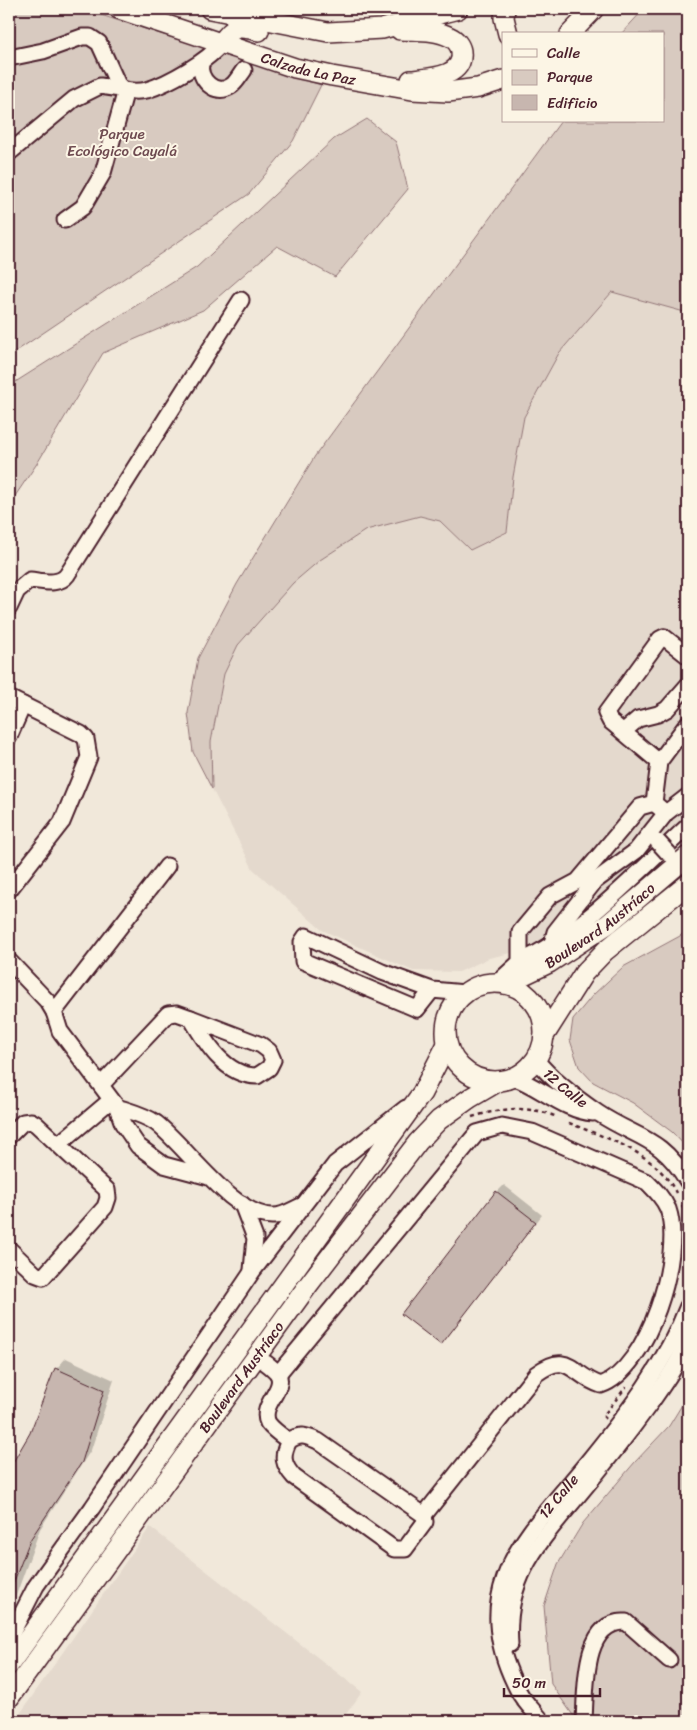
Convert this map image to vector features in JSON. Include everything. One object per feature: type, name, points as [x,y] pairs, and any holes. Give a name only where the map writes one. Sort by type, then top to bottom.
[{"type":"main road","points":[[124,10],[152,10],[211,28],[216,24],[216,20],[209,9]]},
{"type":"main road","points":[[209,9],[328,32]]},
{"type":"main road","points":[[382,29],[458,9]]},
{"type":"main road","points":[[505,9],[504,18],[508,32]]},
{"type":"main road","points":[[572,32],[594,9]]},
{"type":"main road","name":"Calzada La Paz","points":[[124,10],[295,68],[369,83],[412,90],[448,92],[478,88],[502,80]]},
{"type":"main road","points":[[222,43],[230,31],[240,28],[284,35],[382,29],[445,35],[460,46],[460,61],[452,70],[442,76],[369,83]]},
{"type":"main road","name":"Boulevard Austríaco","points":[[501,983],[549,963],[608,924],[688,856]]},
{"type":"main road","name":"Boulevard Austríaco","points":[[544,1036],[584,973],[605,951],[688,884]]},
{"type":"main road","points":[[501,983],[520,989],[532,1000],[543,1020],[544,1036],[536,1060],[526,1072],[507,1079],[482,1080],[466,1072],[454,1060],[447,1044],[446,1029],[449,1014],[454,1004],[465,993],[478,986],[501,983]]},
{"type":"main road","name":"Boulevard Austríaco","points":[[9,1665],[422,1094],[447,1044]]},
{"type":"main road","name":"Boulevard Austríaco","points":[[9,1698],[308,1284],[418,1142],[439,1120],[470,1098],[507,1079]]},
{"type":"street","points":[[9,58],[43,51],[82,37],[90,38],[99,42],[123,90],[103,173],[83,207],[65,220]]},
{"type":"street","points":[[9,153],[74,98],[100,86],[123,90],[146,90],[200,63],[222,43]]},
{"type":"street","points":[[200,63],[199,73],[204,82],[222,89],[233,85],[244,70]]},
{"type":"street","points":[[9,608],[17,591],[30,580],[57,582],[63,580],[67,575],[240,300]]},
{"type":"street","points":[[659,762],[610,721],[606,712],[664,637],[688,656]]},
{"type":"street","points":[[624,731],[638,719],[658,714],[667,709],[688,685]]},
{"type":"street","points":[[9,698],[81,734],[86,739],[89,757],[62,822],[9,890]]},
{"type":"street","points":[[9,737],[23,704]]},
{"type":"street","points":[[551,947],[555,932],[595,881],[654,836],[660,808],[659,762],[688,724]]},
{"type":"street","points":[[520,962],[520,932],[550,896],[578,881],[640,807],[660,808],[688,796]]},
{"type":"street","points":[[501,983],[520,962],[551,947],[578,926],[688,826]]},
{"type":"street","points":[[654,836],[669,854],[677,854],[688,846]]},
{"type":"street","points":[[54,1012],[167,866]]},
{"type":"street","points":[[432,990],[417,1009],[303,961],[302,942],[306,936],[382,972],[432,990],[465,993]]},
{"type":"street","points":[[9,961],[42,995],[54,1012],[60,1031],[114,1104],[129,1135],[148,1156],[164,1166],[209,1177]]},
{"type":"street","points":[[101,1085],[168,1014],[177,1013],[191,1018],[262,1045],[269,1051],[272,1060],[269,1068],[257,1076],[238,1072],[218,1056],[191,1018]]},
{"type":"street","name":"12 Calle","points":[[536,1060],[559,1083],[598,1113],[656,1144],[671,1158],[688,1182]]},
{"type":"street","name":"12 Calle","points":[[507,1079],[532,1084],[575,1108],[598,1113]]},
{"type":"street","points":[[9,1639],[36,1586],[92,1508],[252,1272],[302,1205],[335,1164],[422,1094]]},
{"type":"street","points":[[58,1144],[114,1104]]},
{"type":"street","points":[[114,1104],[154,1122],[178,1143],[209,1177],[242,1204],[261,1214],[273,1216],[302,1205]]},
{"type":"street","points":[[9,1136],[23,1122],[32,1121],[107,1190],[108,1198],[105,1207],[43,1277],[35,1274],[9,1248]]},
{"type":"street","points":[[289,1441],[272,1428],[266,1417],[268,1404],[278,1384],[278,1374],[477,1134],[502,1126],[532,1132],[647,1182],[660,1195],[668,1210],[671,1258],[659,1307],[627,1366],[610,1382],[601,1385],[568,1365],[558,1362],[546,1366],[536,1374],[424,1515],[425,1522],[405,1548],[394,1549],[294,1477],[285,1467],[283,1451],[289,1441],[296,1436],[305,1436],[318,1441],[424,1515]]},
{"type":"street","points":[[242,1204],[255,1238],[252,1272]]},
{"type":"street","name":"12 Calle","points":[[542,1721],[520,1694],[510,1672],[499,1629],[499,1607],[507,1568],[526,1536],[591,1458],[642,1390],[668,1351],[688,1306]]},
{"type":"street","name":"12 Calle","points":[[528,1703],[514,1667],[509,1635],[512,1605],[523,1569],[545,1534],[644,1412],[674,1367],[688,1338]]},
{"type":"street","points":[[266,1363],[278,1374]]},
{"type":"street","points":[[584,1721],[591,1655],[594,1644],[602,1630],[618,1622],[626,1622],[669,1660]]},
{"type":"path","points":[[471,1117],[517,1108],[535,1110],[557,1118]]},
{"type":"path","points":[[566,1121],[636,1152],[662,1174],[676,1194]]},
{"type":"path","points":[[680,1201],[688,1223]]},
{"type":"shaded area","points":[[612,292],[688,313],[688,835],[637,879],[533,948],[489,958],[459,972],[413,971],[322,930],[253,869],[212,789],[211,742],[224,674],[238,645],[293,583],[320,560],[366,530],[420,516],[440,521],[470,550],[507,533],[513,477],[524,417],[559,353]]},
{"type":"shaded area","points":[[150,1527],[362,1692],[341,1721],[15,1721]]},
{"type":"green space","name":"Parque Ecológico Cayalá","points":[[9,9],[82,9],[321,85],[293,141],[249,194],[9,356]]},
{"type":"green space","points":[[644,9],[688,9],[688,313],[612,292],[559,353],[524,417],[513,477],[507,532],[470,550],[440,521],[420,516],[366,530],[320,560],[293,583],[238,645],[224,674],[211,742],[212,789],[193,752],[188,713],[198,658],[237,584],[315,456],[560,122],[664,122],[664,32],[623,32]]},
{"type":"green space","points":[[367,119],[396,142],[408,189],[335,277],[277,246],[203,310],[103,353],[38,462],[9,505],[9,386],[197,267],[334,139]]},
{"type":"green space","points":[[688,929],[688,1149],[672,1132],[633,1103],[593,1082],[579,1067],[570,1040],[573,1019],[593,995],[623,967],[680,936]]},
{"type":"green space","points":[[688,1395],[688,1721],[577,1721],[551,1684],[544,1606],[558,1564],[583,1523],[635,1462],[669,1426]]},
{"type":"building","points":[[496,1191],[536,1222],[441,1345],[401,1314]]},
{"type":"building","points":[[55,1368],[104,1390],[82,1462],[30,1540],[9,1594],[9,1469],[30,1433]]}]
